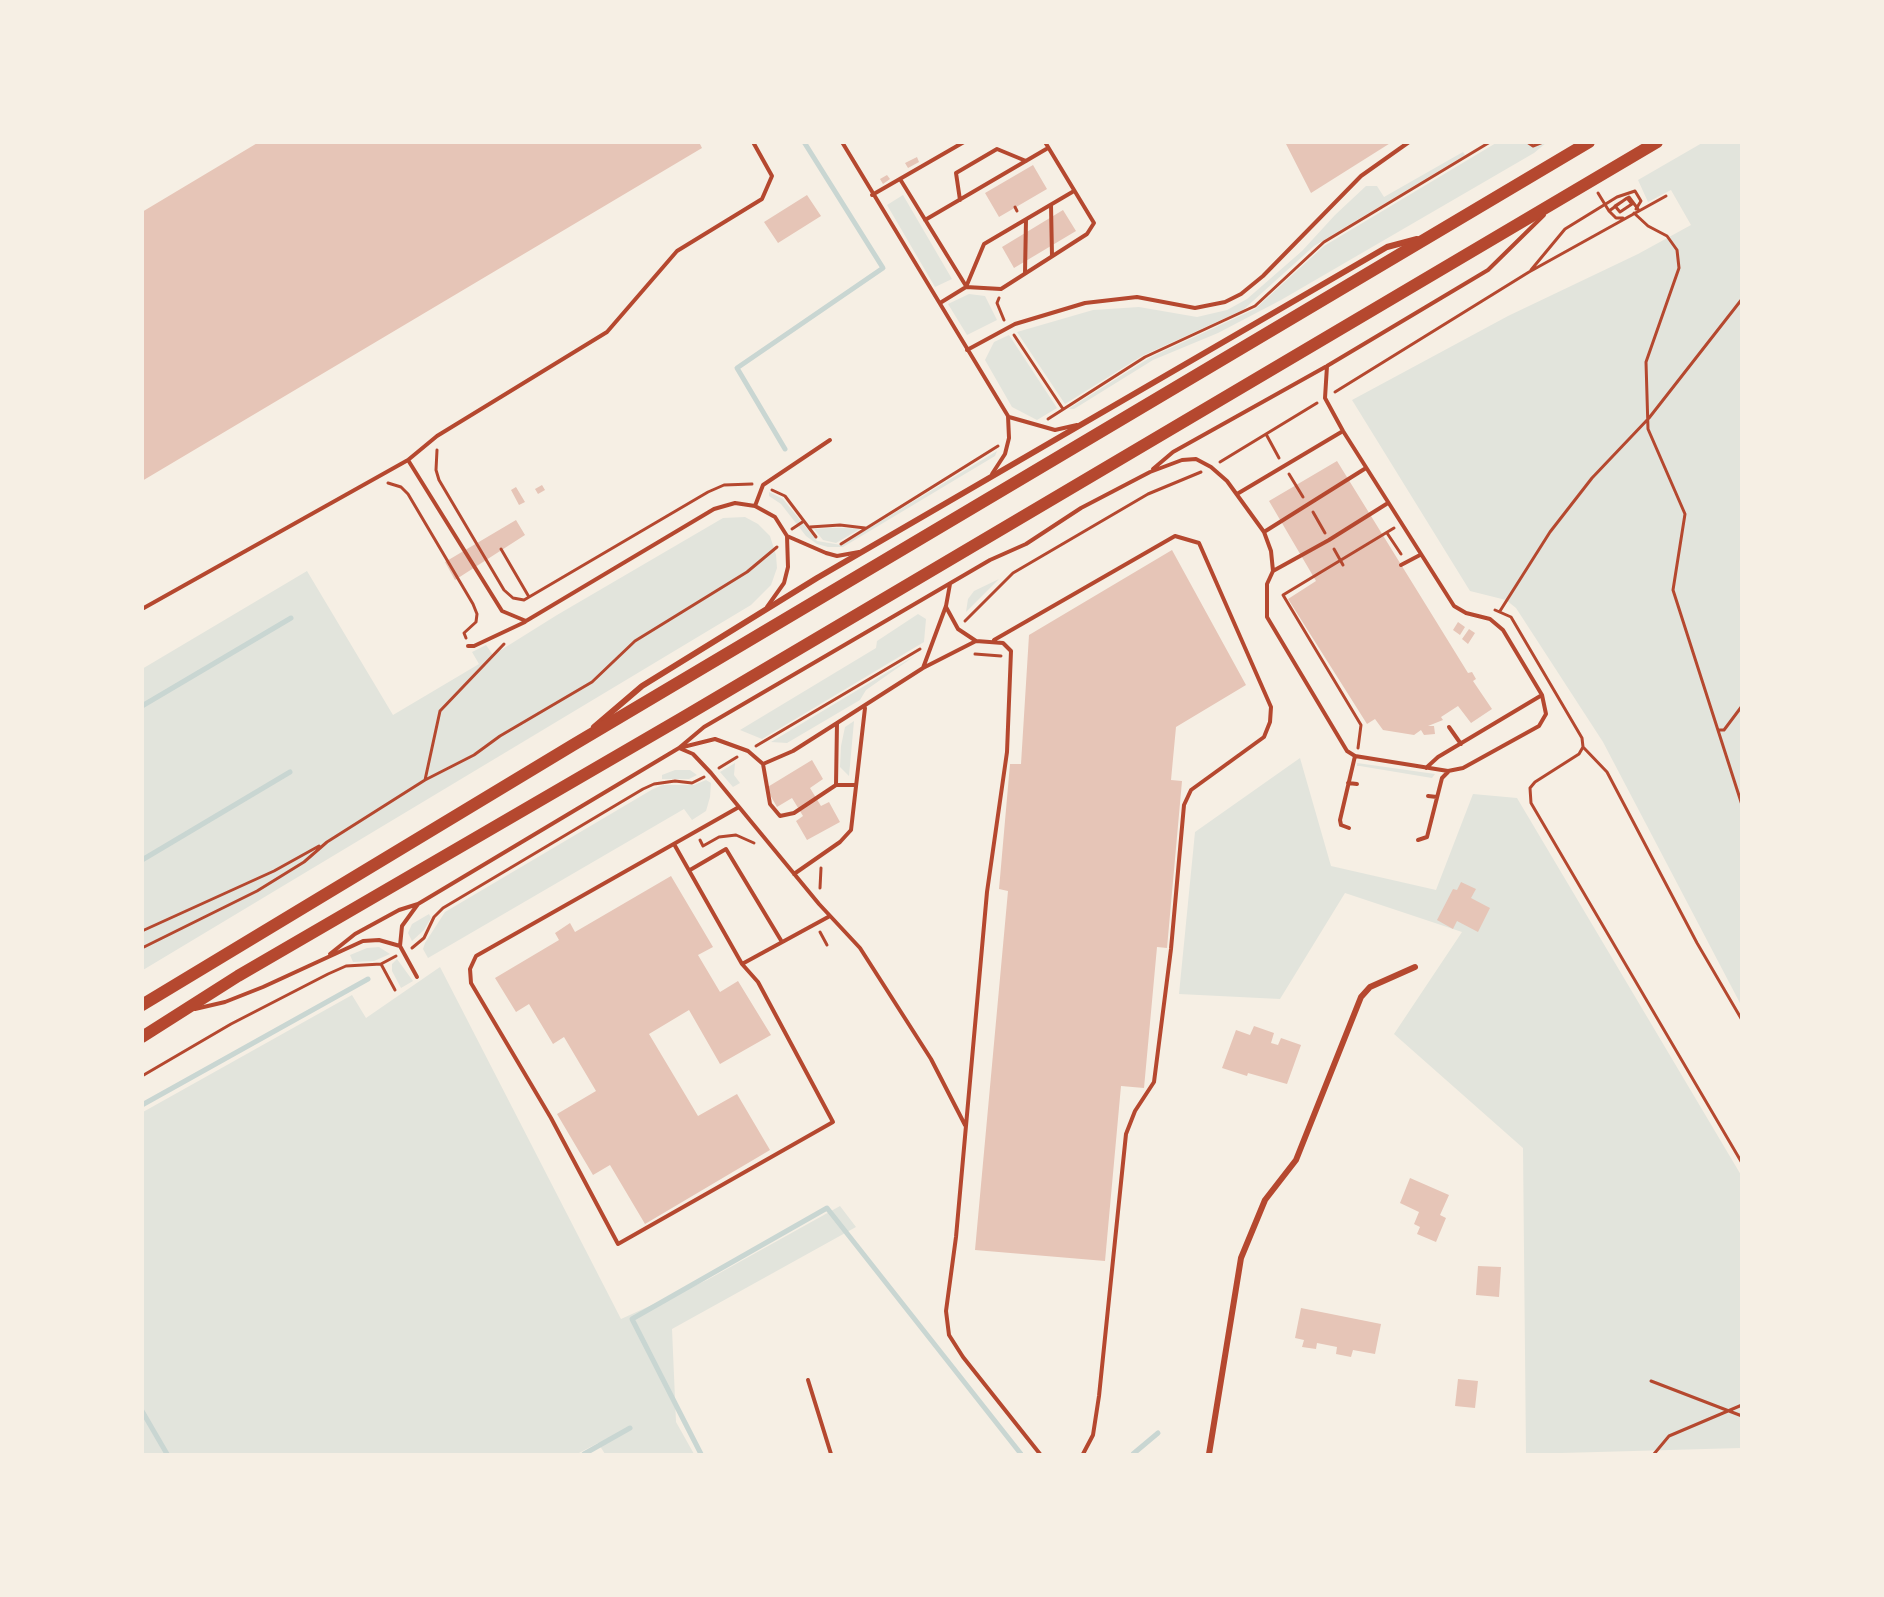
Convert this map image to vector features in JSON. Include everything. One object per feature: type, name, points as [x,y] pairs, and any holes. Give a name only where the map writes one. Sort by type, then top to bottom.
[{"type":"highway","points":[[142,1005],[573,745],[1438,234],[1588,142]]},
{"type":"highway","points":[[142,1037],[238,976],[1337,333],[1657,142]]},
{"type":"street","points":[[573,745],[642,686],[764,610],[1386,247],[1438,234]]},
{"type":"street","points":[[1209,1455],[1241,1258],[1265,1200],[1296,1160],[1361,997],[1370,987],[1415,967]]},
{"type":"lane","points":[[142,609],[408,460],[437,436],[607,332],[677,251],[762,199],[772,176],[753,142]]},
{"type":"lane","points":[[842,142],[1008,416],[1008,443],[1005,454],[990,477]]},
{"type":"lane","points":[[873,195],[964,142]]},
{"type":"lane","points":[[966,286],[1001,289],[1088,234],[1095,223],[1046,142]]},
{"type":"lane","points":[[967,350],[1009,328],[1085,303],[1137,297],[1195,308],[1225,302],[1241,294],[1263,276],[1361,176],[1409,142]]},
{"type":"lane","points":[[925,220],[1048,147]]},
{"type":"lane","points":[[960,200],[956,173],[997,149],[1026,161]]},
{"type":"lane","points":[[900,179],[966,286]]},
{"type":"lane","points":[[940,303],[966,286],[984,244],[1074,191]]},
{"type":"lane","points":[[1150,472],[1173,452],[1327,366],[1488,270],[1560,198]]},
{"type":"lane","points":[[1051,205],[1052,257]]},
{"type":"lane","points":[[1025,274],[1026,220]]},
{"type":"lane","points":[[330,954],[355,934],[399,910],[418,904],[679,748],[704,727],[950,583],[990,560],[1026,544],[1081,508],[1150,472],[1182,460],[1196,459],[1211,467],[1237,494],[1264,532],[1271,551],[1273,571],[1267,584],[1267,617],[1347,751],[1355,756],[1448,771],[1463,768],[1539,726],[1546,714],[1542,695],[1503,630],[1490,619],[1466,614],[1454,606],[1343,431],[1325,399],[1327,366]]},
{"type":"lane","points":[[1008,416],[1055,430],[1084,423]]},
{"type":"lane","points":[[1237,494],[1343,431]]},
{"type":"lane","points":[[755,506],[763,485],[830,440]]},
{"type":"lane","points":[[408,460],[502,611],[526,621]]},
{"type":"lane","points":[[1264,532],[1366,468]]},
{"type":"lane","points":[[468,646],[474,646],[526,621],[714,509],[735,503],[755,506],[775,518],[786,534],[788,567],[784,583],[764,610]]},
{"type":"lane","points":[[1273,571],[1329,540],[1388,503]]},
{"type":"lane","points":[[786,534],[837,556],[866,550]]},
{"type":"lane","points":[[994,640],[1175,536],[1199,543],[1271,707],[1270,722],[1264,737],[1191,790],[1184,805],[1171,948],[1154,1082],[1135,1111],[1126,1134],[1099,1396],[1093,1435],[1083,1455]]},
{"type":"lane","points":[[1401,565],[1420,555]]},
{"type":"lane","points":[[922,668],[946,606],[950,583]]},
{"type":"lane","points":[[946,606],[958,629],[976,641]]},
{"type":"lane","points":[[764,764],[793,751],[865,707],[880,694],[922,668],[976,641],[994,640],[1003,643],[1011,651],[1007,752],[987,892],[946,1311],[949,1335],[963,1357],[1040,1455]]},
{"type":"lane","points":[[1426,768],[1542,695]]},
{"type":"lane","points":[[794,874],[840,842],[851,830],[865,707]]},
{"type":"lane","points":[[836,785],[837,723]]},
{"type":"lane","points":[[1449,727],[1461,744]]},
{"type":"lane","points":[[679,748],[715,740],[748,751],[764,764],[770,804],[780,816],[794,813],[836,785],[856,785]]},
{"type":"lane","points":[[679,748],[693,754],[711,773],[819,904],[860,948],[897,1003],[965,1125]]},
{"type":"lane","points":[[1349,828],[1341,825],[1340,820],[1355,756]]},
{"type":"lane","points":[[1418,840],[1427,837],[1442,778],[1448,771]]},
{"type":"lane","points":[[1348,783],[1357,784]]},
{"type":"lane","points":[[1428,796],[1437,797]]},
{"type":"lane","points":[[674,844],[742,964],[758,982],[833,1122],[618,1244],[546,1108],[471,983],[470,969],[476,956],[739,807]]},
{"type":"lane","points":[[690,870],[726,849],[782,942]]},
{"type":"lane","points":[[417,977],[400,946],[402,926],[418,904]]},
{"type":"lane","points":[[742,964],[830,916]]},
{"type":"lane","points":[[186,1011],[225,1002],[254,991],[330,954],[363,941],[379,940],[400,946]]},
{"type":"lane","points":[[808,1380],[831,1455]]},
{"type":"path","points":[[1040,426],[1145,357],[1255,306],[1324,242],[1490,142]]},
{"type":"path","points":[[1527,142],[1533,146],[1543,142]]},
{"type":"path","points":[[1529,272],[1565,229],[1628,192],[1635,191],[1640,195],[1638,207],[1624,218],[1616,218],[1609,211],[1627,198],[1632,204],[1620,212],[1615,206],[1629,197],[1639,210]]},
{"type":"path","points":[[966,620],[1013,573],[1148,494],[1211,467],[1529,272],[1666,196]]},
{"type":"path","points":[[1634,212],[1648,226],[1667,236],[1677,250],[1678,268],[1646,362],[1648,429],[1684,514],[1673,590],[1742,804]]},
{"type":"path","points":[[1001,289],[997,303],[1000,314],[1063,409]]},
{"type":"path","points":[[1500,611],[1550,532],[1592,478],[1649,418],[1742,299]]},
{"type":"path","points":[[437,436],[436,470],[439,480],[504,590],[513,598],[524,600],[708,492],[724,485],[763,485],[785,496],[822,542]]},
{"type":"path","points":[[832,545],[842,543],[997,446],[1008,443]]},
{"type":"path","points":[[376,477],[400,487],[408,494],[473,604],[477,614],[476,622],[464,633],[468,646]]},
{"type":"path","points":[[142,931],[274,871],[327,842],[425,780],[474,755],[500,736],[592,682],[635,641],[747,572],[775,549],[786,534],[804,521]]},
{"type":"path","points":[[1355,756],[1360,738],[1360,725],[1283,595],[1402,523]]},
{"type":"path","points":[[808,527],[840,525],[864,528]]},
{"type":"path","points":[[1388,533],[1406,563]]},
{"type":"path","points":[[501,549],[529,597]]},
{"type":"path","points":[[1491,609],[1511,617],[1582,738],[1583,747],[1579,754],[1534,782],[1530,788],[1532,803],[1742,1163]]},
{"type":"path","points":[[425,780],[440,711],[526,621]]},
{"type":"path","points":[[142,1077],[231,1024],[328,974],[346,966],[381,964],[404,952],[424,938],[434,917],[443,908],[643,789],[663,783],[692,783],[920,649],[932,647]]},
{"type":"path","points":[[972,654],[1011,657]]},
{"type":"path","points":[[1718,730],[1724,730],[1742,706]]},
{"type":"path","points":[[1583,747],[1607,772],[1697,943],[1742,1020]]},
{"type":"path","points":[[695,833],[703,846],[719,837],[736,835],[754,843],[761,851]]},
{"type":"path","points":[[142,948],[257,891],[304,862],[327,842]]},
{"type":"path","points":[[819,904],[827,898],[819,884],[822,866]]},
{"type":"path","points":[[816,924],[827,945]]},
{"type":"path","points":[[381,964],[395,990]]},
{"type":"path","points":[[1651,1381],[1742,1416]]},
{"type":"path","points":[[1654,1455],[1669,1436],[1742,1405]]},
{"type":"shaded area","points":[[1496,143],[1546,143],[1534,153],[1281,300],[1218,333],[1153,360],[1074,409],[1068,409],[1151,357],[1255,309],[1324,246]]},
{"type":"shaded area","points":[[1702,143],[1741,143],[1741,1005],[1603,742],[1516,608],[1506,600],[1470,591],[1352,400],[1508,316],[1638,254],[1691,225],[1671,190],[1648,202],[1638,180]]},
{"type":"shaded area","points":[[1463,152],[1465,155],[1314,246],[1243,310],[1142,356],[1065,404],[1017,332],[1093,310],[1139,307],[1197,317],[1227,310],[1247,299],[1302,251],[1366,186],[1377,186],[1384,197]]},
{"type":"shaded area","points":[[903,195],[952,279],[935,287],[887,205]]},
{"type":"shaded area","points":[[969,294],[985,296],[997,320],[967,335],[948,304]]},
{"type":"shaded area","points":[[1009,335],[1057,408],[1037,420],[1012,407],[985,360],[994,342]]},
{"type":"shaded area","points":[[997,451],[995,456],[843,547],[817,544],[806,536],[781,504],[769,496],[769,492],[783,499],[817,541],[841,545]]},
{"type":"shaded area","points":[[745,517],[758,524],[770,536],[776,555],[777,568],[771,585],[751,605],[143,970],[142,669],[307,571],[393,715],[479,664],[472,652],[486,645],[493,655],[723,518]]},
{"type":"shaded area","points":[[814,529],[860,529],[836,543],[823,540]]},
{"type":"shaded area","points":[[999,579],[966,612],[968,599],[974,591]]},
{"type":"shaded area","points":[[918,614],[926,619],[924,642],[762,739],[740,730],[876,648],[877,641]]},
{"type":"shaded area","points":[[916,655],[866,690],[860,700],[787,743],[771,742]]},
{"type":"shaded area","points":[[854,721],[849,776],[840,767],[841,746],[845,727]]},
{"type":"shaded area","points":[[1300,758],[1331,866],[1436,890],[1473,794],[1517,798],[1741,1175],[1741,1448],[1526,1454],[1523,1148],[1394,1034],[1462,932],[1345,893],[1280,999],[1179,994],[1195,832]]},
{"type":"shaded area","points":[[735,763],[734,775],[740,783],[733,787],[720,772]]},
{"type":"shaded area","points":[[1357,763],[1435,774],[1432,778],[1357,766]]},
{"type":"shaded area","points":[[675,770],[690,770],[697,775],[689,779],[662,779],[662,775]]},
{"type":"shaded area","points":[[706,780],[711,783],[706,811],[692,820],[684,809],[428,958],[423,949],[425,943],[445,912],[653,789],[663,785],[694,785]]},
{"type":"shaded area","points":[[429,914],[431,918],[424,930],[412,941],[408,933],[412,924]]},
{"type":"shaded area","points":[[379,947],[390,954],[374,961],[353,962],[350,955],[367,948]]},
{"type":"shaded area","points":[[397,959],[413,981],[401,988],[392,971],[392,964]]},
{"type":"shaded area","points":[[440,967],[621,1319],[707,1280],[840,1206],[856,1227],[672,1329],[676,1422],[694,1454],[605,1454],[598,1443],[577,1454],[143,1454],[143,1112],[352,995],[366,1018]]},
{"type":"building","points":[[259,142],[699,142],[702,148],[142,481],[142,212]]},
{"type":"building","points":[[1285,142],[1392,142],[1311,193]]},
{"type":"building","points":[[917,157],[919,162],[908,168],[905,163]]},
{"type":"building","points":[[1033,165],[1047,189],[999,217],[985,193]]},
{"type":"building","points":[[887,175],[890,179],[883,184],[880,179]]},
{"type":"building","points":[[807,195],[821,216],[778,243],[764,222]]},
{"type":"building","points":[[1063,210],[1076,231],[1014,268],[1002,247]]},
{"type":"building","points":[[1337,461],[1468,673],[1472,672],[1476,679],[1473,681],[1492,709],[1471,723],[1458,706],[1441,717],[1443,720],[1428,726],[1434,726],[1435,734],[1424,735],[1421,730],[1414,735],[1383,730],[1375,719],[1367,724],[1288,599],[1316,581],[1269,501]]},
{"type":"building","points":[[542,485],[545,490],[538,494],[535,489]]},
{"type":"building","points":[[516,487],[525,502],[519,505],[511,490]]},
{"type":"building","points":[[516,520],[525,535],[455,580],[445,562]]},
{"type":"building","points":[[1172,550],[1246,685],[1176,727],[1171,780],[1182,781],[1167,948],[1157,947],[1144,1088],[1121,1086],[1105,1261],[975,1250],[1008,891],[999,889],[1010,764],[1021,764],[1029,635]]},
{"type":"building","points":[[1458,622],[1465,627],[1460,635],[1453,630]]},
{"type":"building","points":[[1469,629],[1475,633],[1468,644],[1462,639]]},
{"type":"building","points":[[812,760],[823,779],[810,788],[821,806],[829,802],[840,822],[807,840],[796,821],[803,816],[792,798],[777,807],[766,788]]},
{"type":"building","points":[[671,876],[713,947],[698,955],[720,992],[738,981],[771,1035],[720,1064],[689,1010],[649,1034],[698,1116],[737,1094],[770,1150],[645,1224],[610,1165],[593,1175],[557,1114],[596,1091],[564,1037],[553,1044],[529,1004],[516,1012],[495,978],[559,940],[555,933],[570,923],[575,932]]},
{"type":"building","points":[[1461,882],[1476,889],[1471,898],[1490,908],[1478,932],[1457,921],[1453,929],[1437,920],[1453,889],[1457,890]]},
{"type":"building","points":[[1254,1026],[1274,1033],[1271,1043],[1278,1045],[1281,1038],[1301,1045],[1287,1084],[1222,1068],[1236,1030],[1250,1035]]},
{"type":"building","points":[[1410,1178],[1449,1195],[1440,1215],[1446,1218],[1436,1242],[1417,1234],[1420,1227],[1414,1224],[1419,1212],[1400,1203]]},
{"type":"building","points":[[1478,1266],[1501,1267],[1499,1297],[1476,1295]]},
{"type":"building","points":[[1301,1308],[1381,1324],[1375,1354],[1353,1350],[1351,1357],[1336,1354],[1337,1347],[1317,1343],[1316,1349],[1302,1347],[1304,1340],[1295,1338]]},
{"type":"building","points":[[1458,1379],[1478,1381],[1475,1408],[1455,1406]]},
{"type":"waterway","points":[[785,449],[737,368],[883,268],[804,142]]},
{"type":"waterway","points":[[142,706],[291,618]]},
{"type":"waterway","points":[[142,860],[290,772]]},
{"type":"waterway","points":[[142,1105],[368,979]]},
{"type":"waterway","points":[[701,1454],[632,1319],[827,1208],[1021,1454]]},
{"type":"waterway","points":[[142,1411],[167,1454]]},
{"type":"waterway","points":[[584,1454],[630,1428]]},
{"type":"waterway","points":[[1133,1454],[1158,1433]]}]
